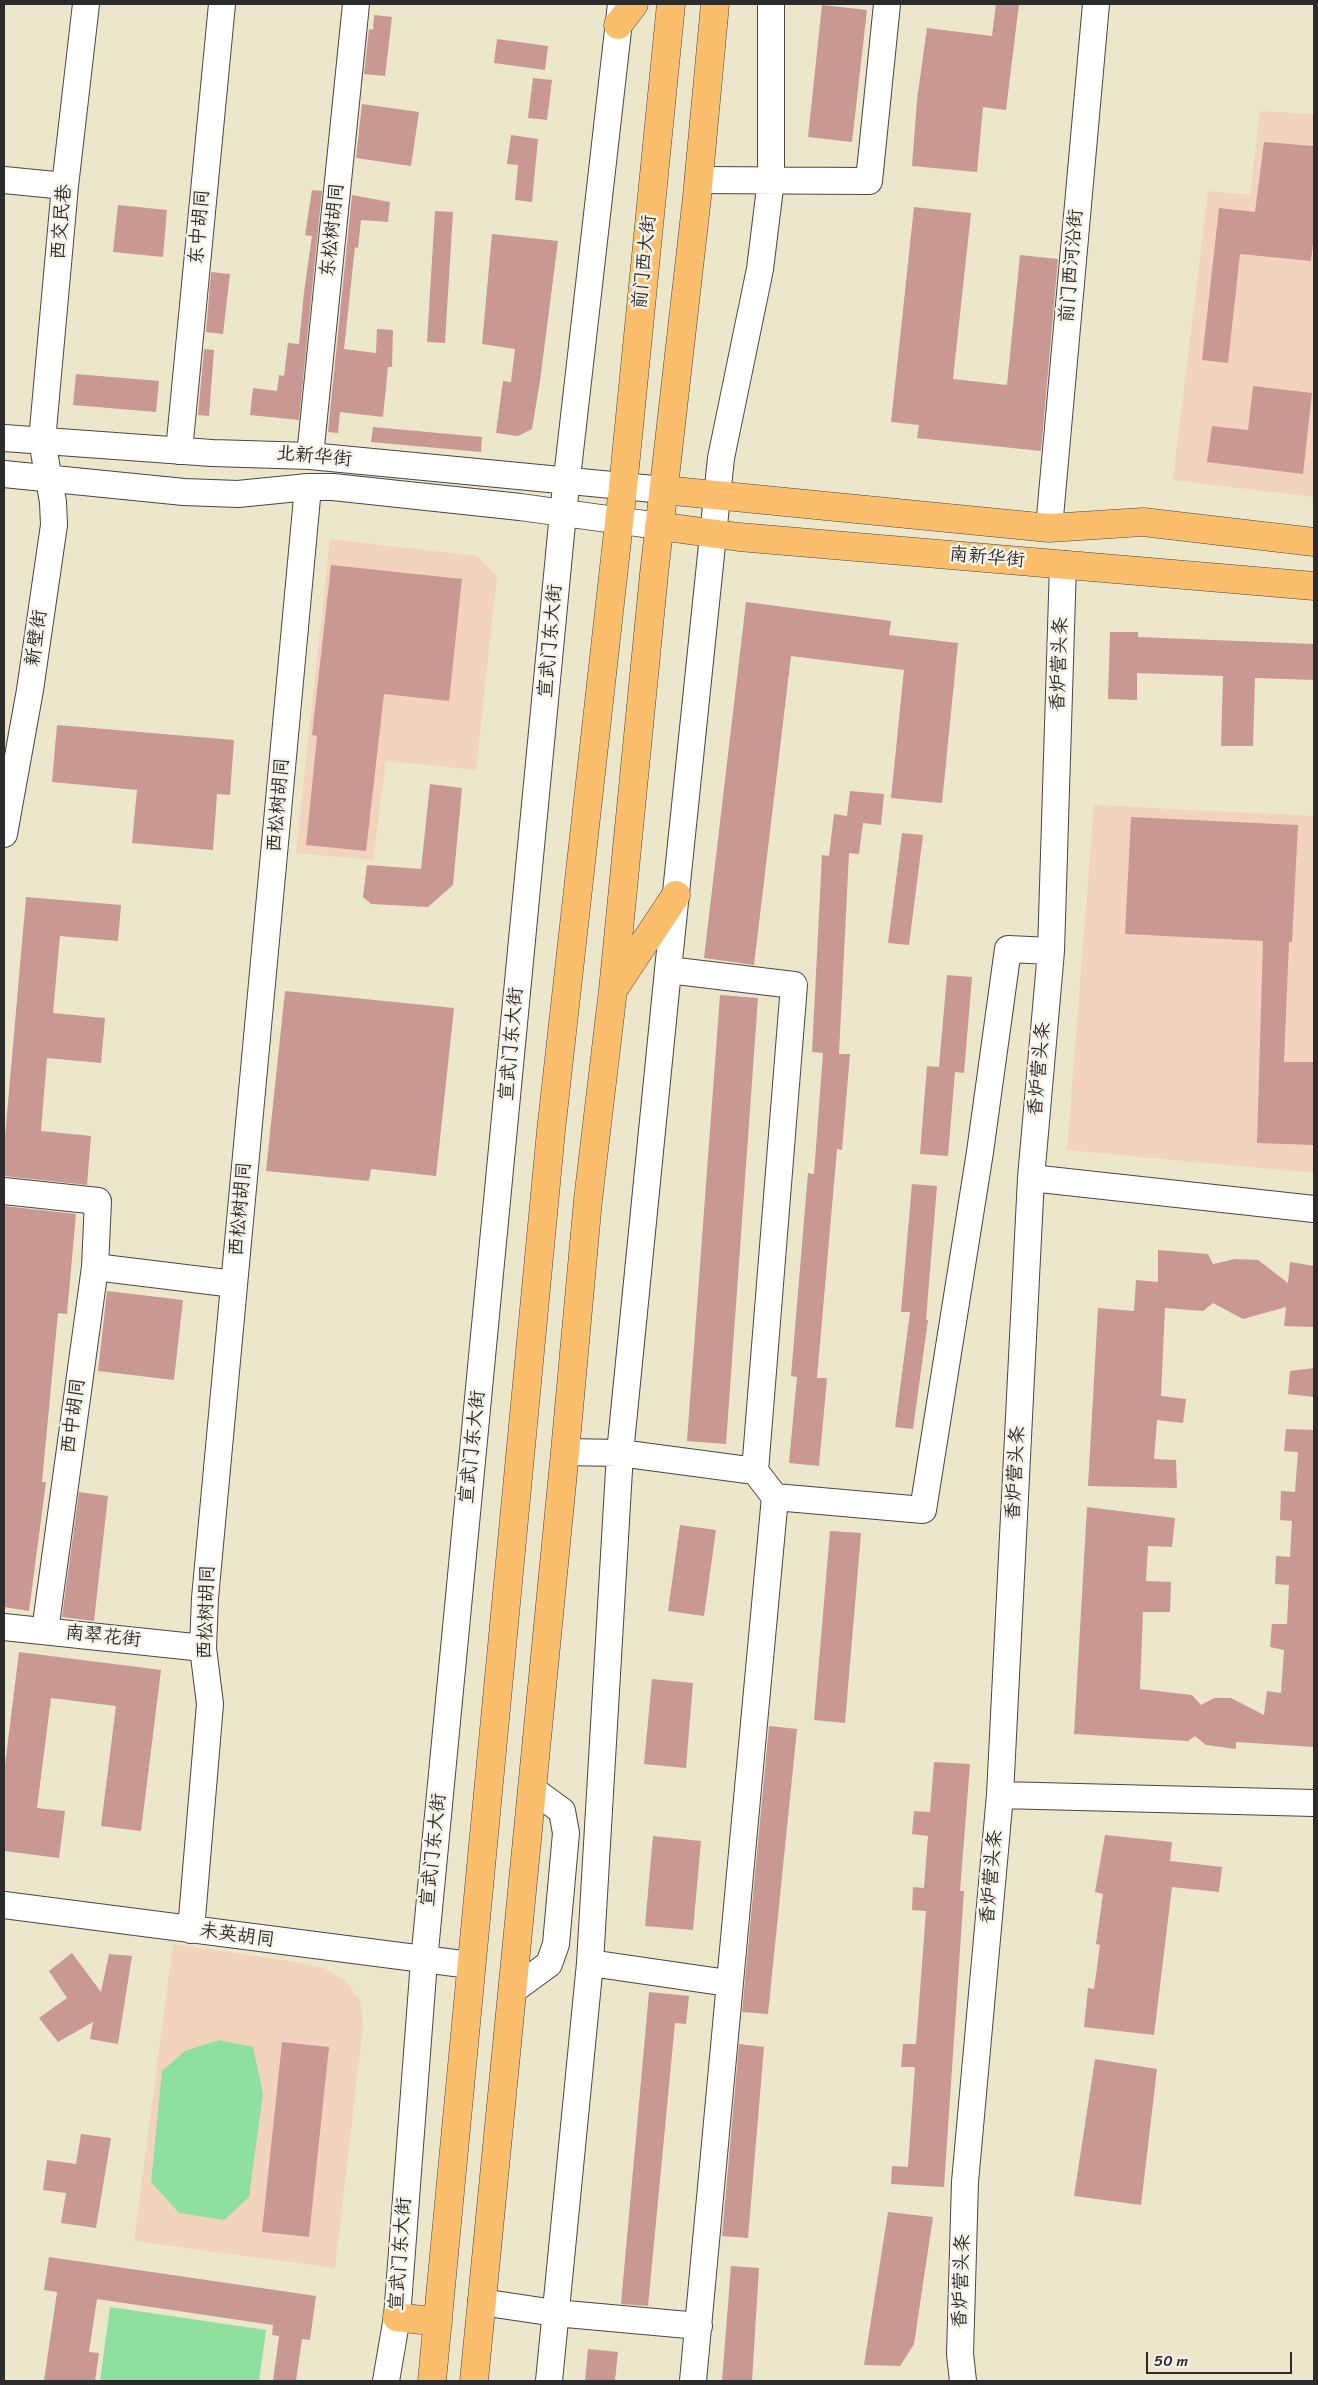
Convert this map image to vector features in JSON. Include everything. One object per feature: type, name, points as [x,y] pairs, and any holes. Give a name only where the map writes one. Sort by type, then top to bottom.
[{"type":"main road","points":[[619,15],[634,4]]},
{"type":"main road","name":"前门西大街","points":[[619,520],[671,4]]},
{"type":"main road","points":[[474,2381],[588,1200],[613,990],[659,526],[698,180],[714,4]]},
{"type":"main road","name":"南新华街","points":[[664,490],[1049,528],[1143,522],[1314,542]]},
{"type":"main road","points":[[432,2381],[470,1966],[551,1131],[619,520]]},
{"type":"main road","name":"南新华街","points":[[659,526],[714,533],[1314,586]]},
{"type":"main road","points":[[613,990],[676,895]]},
{"type":"main road","points":[[397,2317],[438,2322]]},
{"type":"street","name":"西交民巷","points":[[42,441],[65,186],[86,4]]},
{"type":"street","name":"东中胡同","points":[[179,451],[222,4]]},
{"type":"street","name":"东松树胡同","points":[[310,456],[356,4]]},
{"type":"street","points":[[549,2381],[590,1963],[620,1453],[668,970],[721,458],[760,269],[771,180],[771,4]]},
{"type":"street","points":[[698,180],[870,181],[887,4]]},
{"type":"street","name":"前门西河沿街","points":[[1049,528],[1096,4]]},
{"type":"street","points":[[563,513],[619,15]]},
{"type":"street","points":[[4,180],[65,186]]},
{"type":"street","name":"北新华街","points":[[4,438],[179,451],[310,456],[664,490]]},
{"type":"street","name":"新壁街","points":[[4,834],[30,690],[54,526],[53,502],[42,441]]},
{"type":"street","name":"北新华街","points":[[4,474],[184,492],[238,494],[333,487],[563,513],[659,526]]},
{"type":"street","name":"西松树胡同","points":[[191,1930],[210,1704],[203,1648],[204,1606],[308,488]]},
{"type":"street","name":"宣武门东大街","points":[[386,2381],[397,2317],[424,1961],[563,513]]},
{"type":"street","name":"香炉营头条","points":[[963,2381],[960,2354],[965,2182],[1000,1795],[1031,1178],[1051,951],[1063,564]]},
{"type":"street","points":[[775,1497],[923,1510],[980,1152],[1008,949],[1051,951]]},
{"type":"street","points":[[668,970],[794,985],[755,1471],[775,1497],[728,1983],[699,2326],[692,2381]]},
{"type":"street","points":[[1031,1178],[1314,1209]]},
{"type":"street","name":"西中胡同","points":[[4,1191],[98,1201],[95,1266],[45,1631]]},
{"type":"street","points":[[95,1266],[234,1284]]},
{"type":"street","points":[[565,1452],[620,1453],[755,1471]]},
{"type":"street","name":"南翠花街","points":[[4,1627],[203,1648]]},
{"type":"street","points":[[512,1991],[549,1964],[556,1944],[566,1833],[562,1811],[532,1789]]},
{"type":"street","points":[[1000,1795],[1314,1803]]},
{"type":"street","name":"未英胡同","points":[[4,1905],[470,1966]]},
{"type":"street","points":[[590,1963],[728,1983]]},
{"type":"street","points":[[481,2302],[555,2313],[699,2326]]},
{"type":"shaded area","points":[[1260,111],[1314,114],[1314,497],[1173,480],[1208,191],[1250,195]]},
{"type":"shaded area","points":[[330,539],[477,556],[497,576],[476,770],[386,761],[373,860],[296,853]]},
{"type":"shaded area","points":[[1094,805],[1314,816],[1314,1173],[1067,1150]]},
{"type":"shaded area","points":[[173,1944],[297,1962],[323,1968],[346,1981],[361,2002],[363,2027],[335,2268],[134,2241]]},
{"type":"green space","points":[[219,2040],[253,2047],[263,2094],[249,2197],[224,2220],[179,2213],[151,2182],[162,2071],[185,2051]]},
{"type":"green space","points":[[110,2307],[266,2330],[259,2381],[100,2381]]},
{"type":"building","points":[[996,4],[1019,4],[1006,110],[983,107],[977,172],[912,166],[917,100],[927,28],[992,36]]},
{"type":"building","points":[[822,5],[867,10],[852,142],[808,137]]},
{"type":"building","points":[[374,15],[392,17],[385,76],[364,74],[369,29],[373,30]]},
{"type":"building","points":[[497,39],[548,46],[545,70],[494,63]]},
{"type":"building","points":[[533,78],[552,80],[547,120],[528,118]]},
{"type":"building","points":[[362,104],[419,112],[411,166],[356,158]]},
{"type":"building","points":[[511,135],[538,139],[532,202],[515,200],[518,165],[507,164]]},
{"type":"building","points":[[1264,142],[1314,146],[1314,235],[1311,261],[1240,254],[1228,363],[1202,360],[1219,208],[1255,212]]},
{"type":"building","points":[[312,190],[322,191],[299,420],[250,415],[253,388],[277,391],[279,375],[284,376],[288,343],[299,344],[312,236],[305,235]]},
{"type":"building","points":[[352,195],[390,202],[388,222],[361,220],[358,248],[355,247],[344,349],[376,353],[377,329],[393,330],[392,367],[388,367],[383,417],[340,412],[338,433],[328,432]]},
{"type":"building","points":[[118,205],[167,210],[163,257],[113,252]]},
{"type":"building","points":[[914,207],[971,213],[953,379],[1007,385],[1020,255],[1058,259],[1041,451],[917,438],[919,425],[891,422]]},
{"type":"building","points":[[435,211],[453,212],[445,343],[427,342]]},
{"type":"building","points":[[492,234],[558,241],[532,429],[518,436],[496,433],[503,381],[511,382],[515,349],[482,344]]},
{"type":"building","points":[[211,272],[230,274],[223,334],[206,332]]},
{"type":"building","points":[[204,349],[214,350],[209,416],[198,415]]},
{"type":"building","points":[[76,374],[159,381],[156,412],[73,405]]},
{"type":"building","points":[[1253,386],[1312,393],[1303,474],[1207,462],[1212,426],[1248,430]]},
{"type":"building","points":[[373,427],[482,437],[481,452],[371,442]]},
{"type":"building","points":[[331,565],[462,579],[449,701],[384,694],[366,851],[306,845],[317,736],[312,735]]},
{"type":"building","points":[[746,602],[891,621],[889,635],[958,643],[942,803],[891,798],[904,670],[791,656],[754,965],[704,958]]},
{"type":"building","points":[[1110,632],[1138,632],[1138,637],[1314,644],[1314,680],[1255,678],[1253,746],[1221,746],[1223,676],[1137,673],[1137,700],[1108,699]]},
{"type":"building","points":[[57,725],[234,740],[230,795],[217,794],[213,850],[132,843],[137,790],[52,782]]},
{"type":"building","points":[[430,784],[462,788],[453,885],[428,907],[371,904],[363,897],[367,865],[421,869]]},
{"type":"building","points":[[850,791],[884,794],[881,825],[863,823],[859,854],[849,853],[839,1054],[850,1054],[842,1150],[837,1149],[817,1378],[827,1378],[819,1466],[789,1463],[797,1377],[791,1376],[808,1173],[814,1174],[823,1053],[812,1052],[822,855],[829,856],[834,814],[847,816]]},
{"type":"building","points":[[1131,817],[1298,825],[1292,942],[1289,942],[1284,1062],[1314,1062],[1314,1145],[1257,1143],[1263,941],[1125,934]]},
{"type":"building","points":[[902,833],[923,835],[909,945],[888,943]]},
{"type":"building","points":[[26,897],[121,905],[118,941],[60,936],[53,1013],[105,1018],[101,1063],[47,1058],[41,1131],[91,1136],[87,1185],[4,1176],[4,1148]]},
{"type":"building","points":[[947,975],[972,977],[964,1073],[955,1072],[948,1156],[920,1154],[927,1066],[939,1067]]},
{"type":"building","points":[[285,991],[454,1008],[436,1176],[371,1169],[369,1181],[266,1171]]},
{"type":"building","points":[[720,995],[758,998],[726,1444],[687,1441]]},
{"type":"building","points":[[912,1184],[937,1186],[926,1320],[928,1320],[913,1429],[895,1427],[910,1312],[901,1312]]},
{"type":"building","points":[[4,1206],[76,1214],[67,1314],[58,1313],[42,1482],[46,1482],[29,1611],[4,1607]]},
{"type":"building","points":[[1158,1250],[1208,1254],[1213,1264],[1235,1259],[1258,1260],[1288,1283],[1290,1262],[1314,1266],[1314,1327],[1284,1326],[1286,1307],[1243,1319],[1213,1303],[1203,1311],[1165,1308],[1161,1396],[1186,1399],[1183,1423],[1157,1420],[1154,1459],[1176,1460],[1177,1488],[1088,1486],[1098,1308],[1134,1311],[1136,1280],[1158,1282]]},
{"type":"building","points":[[107,1291],[183,1300],[174,1380],[98,1371]]},
{"type":"building","points":[[1314,1368],[1314,1397],[1288,1394],[1290,1371]]},
{"type":"building","points":[[1286,1429],[1314,1430],[1314,1747],[1236,1742],[1236,1749],[1206,1745],[1195,1736],[1188,1741],[1074,1734],[1087,1507],[1175,1518],[1172,1547],[1148,1546],[1146,1581],[1171,1582],[1170,1612],[1143,1612],[1140,1689],[1192,1695],[1201,1705],[1214,1698],[1231,1698],[1264,1715],[1267,1691],[1281,1693],[1284,1650],[1270,1647],[1272,1624],[1287,1624],[1289,1585],[1275,1584],[1276,1556],[1290,1557],[1292,1521],[1280,1520],[1281,1491],[1295,1492],[1298,1452],[1284,1451]]},
{"type":"building","points":[[79,1492],[108,1496],[94,1621],[62,1617]]},
{"type":"building","points":[[680,1525],[716,1530],[704,1616],[668,1611]]},
{"type":"building","points":[[830,1531],[861,1533],[845,1723],[814,1720]]},
{"type":"building","points":[[19,1652],[161,1670],[141,1831],[101,1826],[116,1706],[51,1698],[37,1808],[65,1811],[59,1858],[4,1851],[4,1773]]},
{"type":"building","points":[[652,1679],[693,1683],[686,1768],[644,1764]]},
{"type":"building","points":[[769,1726],[797,1729],[768,2014],[742,2012]]},
{"type":"building","points":[[934,1762],[970,1764],[960,1891],[964,1891],[944,2187],[891,2184],[892,2166],[908,2167],[915,2067],[901,2067],[903,2044],[916,2044],[926,1911],[912,1910],[913,1887],[924,1888],[928,1836],[912,1834],[914,1811],[930,1812]]},
{"type":"building","points":[[1105,1835],[1172,1842],[1170,1861],[1222,1867],[1219,1892],[1172,1887],[1154,2035],[1084,2027],[1088,1988],[1094,1989],[1100,1945],[1096,1944],[1103,1894],[1095,1892]]},
{"type":"building","points":[[653,1836],[701,1841],[693,1930],[645,1926]]},
{"type":"building","points":[[72,1953],[101,1992],[109,1954],[132,1956],[118,2044],[90,2039],[93,2022],[58,2042],[39,2018],[67,1998],[49,1971]]},
{"type":"building","points":[[649,1992],[689,1996],[686,2024],[675,2023],[648,2306],[621,2304]]},
{"type":"building","points":[[282,2042],[329,2047],[309,2237],[262,2232]]},
{"type":"building","points":[[739,2044],[764,2047],[748,2238],[722,2236]]},
{"type":"building","points":[[1095,2059],[1157,2069],[1141,2205],[1074,2196]]},
{"type":"building","points":[[81,2134],[111,2138],[96,2228],[61,2223],[66,2193],[43,2190],[47,2160],[76,2164]]},
{"type":"building","points":[[888,2212],[933,2217],[914,2344],[900,2366],[864,2365]]},
{"type":"building","points":[[49,2257],[316,2296],[310,2340],[302,2339],[296,2381],[273,2381],[279,2336],[272,2335],[273,2325],[97,2299],[89,2352],[99,2353],[95,2381],[44,2381],[57,2292],[44,2290]]},
{"type":"building","points":[[731,2266],[759,2268],[752,2381],[722,2381]]},
{"type":"building","points":[[588,2349],[618,2352],[615,2381],[585,2381]]}]
